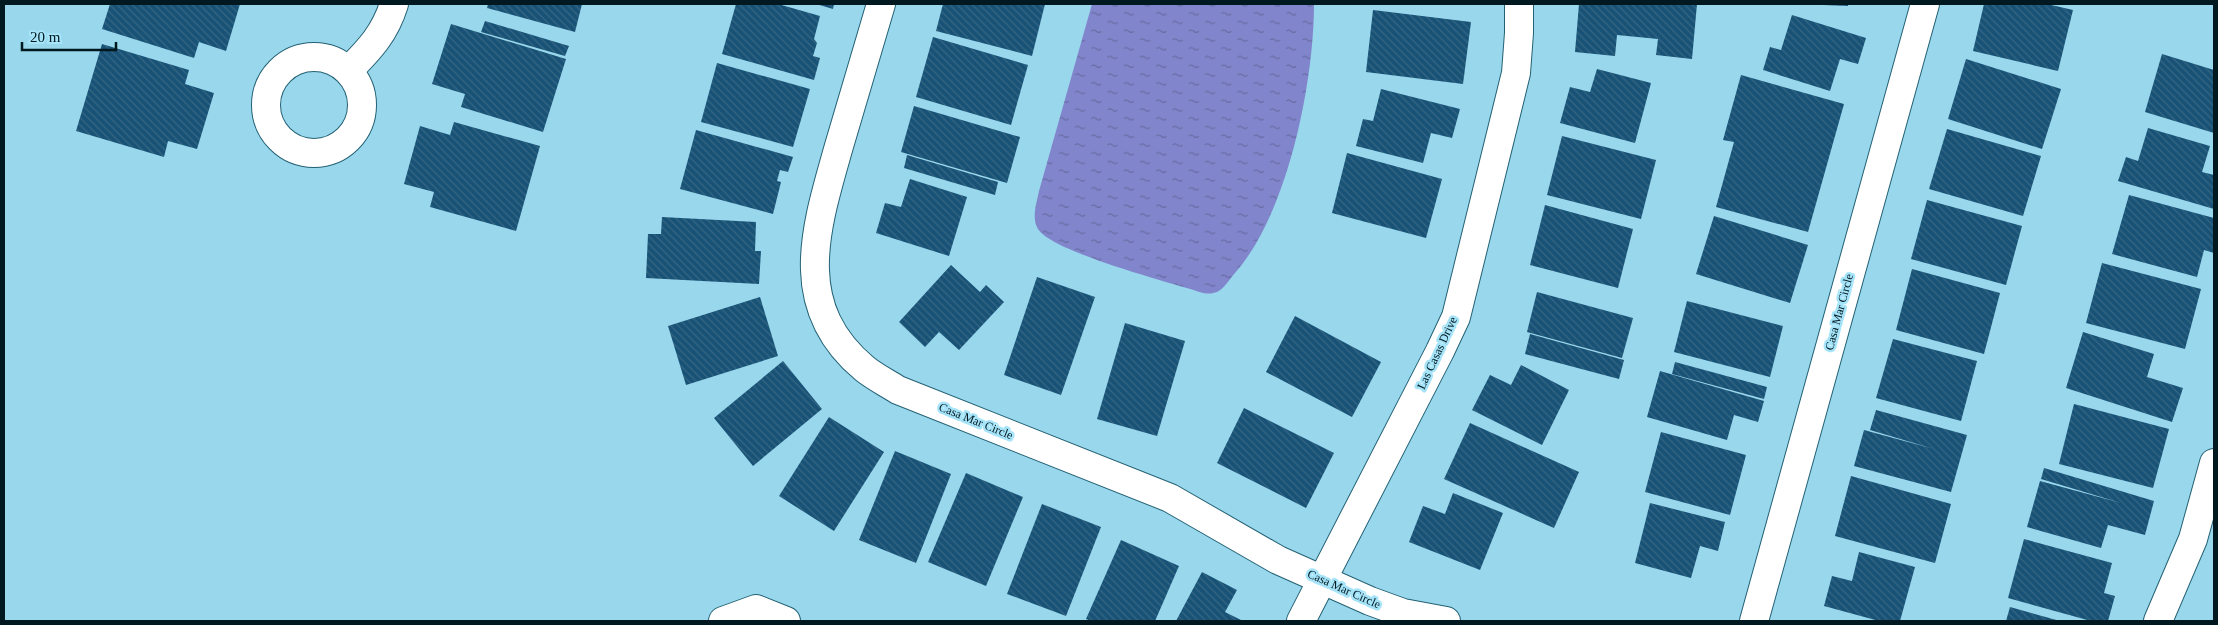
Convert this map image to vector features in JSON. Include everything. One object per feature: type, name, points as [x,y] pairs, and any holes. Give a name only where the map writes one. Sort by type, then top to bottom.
[{"type":"street","points":[[349,70],[372,47],[388,22],[394,4]]},
{"type":"street","name":"Casa Mar Circle","points":[[881,4],[821,208],[815,244],[814,278],[825,316],[840,343],[866,370],[898,390],[1170,498],[1278,560],[1402,614],[1446,621]]},
{"type":"street","name":"Las Casas Drive","points":[[1301,621],[1456,317],[1516,74],[1519,32],[1518,4]]},
{"type":"street","name":"Casa Mar Circle","points":[[1754,621],[1925,4]]},
{"type":"street","points":[[2158,621],[2192,539],[2214,463]]},
{"type":"street","points":[[723,621],[756,610],[786,621]]},
{"type":"water","points":[[1092,4],[1314,4],[1313,35],[1303,108],[1283,182],[1270,217],[1254,247],[1222,289],[1214,293],[1203,293],[1088,257],[1048,238],[1036,225],[1035,210],[1039,191]]},
{"type":"building","points":[[110,4],[240,4],[226,51],[199,42],[194,58],[102,29]]},
{"type":"building","points":[[488,4],[582,4],[575,32],[487,8]]},
{"type":"building","points":[[736,4],[778,4],[820,16],[814,39],[817,43],[813,56],[820,58],[814,80],[722,54]]},
{"type":"building","points":[[816,4],[834,4],[833,9]]},
{"type":"building","points":[[943,4],[1045,4],[1032,56],[936,31]]},
{"type":"building","points":[[1579,4],[1697,4],[1692,59],[1656,55],[1658,39],[1617,35],[1615,56],[1575,52]]},
{"type":"building","points":[[1848,4],[1848,6],[1823,5]]},
{"type":"building","points":[[1984,4],[2047,4],[2073,10],[2058,71],[1973,51]]},
{"type":"building","points":[[1373,10],[1471,22],[1463,84],[1366,72]]},
{"type":"building","points":[[1792,15],[1866,38],[1858,64],[1840,59],[1830,91],[1763,70],[1770,47],[1781,50]]},
{"type":"building","points":[[485,21],[569,46],[565,56],[481,32]]},
{"type":"building","points":[[451,24],[566,59],[543,132],[461,107],[465,94],[432,84]]},
{"type":"building","points":[[933,37],[1028,65],[1011,125],[916,97]]},
{"type":"building","points":[[102,44],[189,70],[185,84],[214,93],[197,149],[168,141],[164,157],[76,131]]},
{"type":"building","points":[[2162,54],[2214,70],[2214,133],[2145,112]]},
{"type":"building","points":[[1966,59],[2061,89],[2042,149],[1948,119]]},
{"type":"building","points":[[717,63],[810,89],[793,147],[701,122]]},
{"type":"building","points":[[1597,69],[1651,83],[1635,143],[1560,123],[1570,87],[1590,92]]},
{"type":"building","points":[[1741,75],[1844,104],[1808,232],[1716,207],[1734,142],[1723,140]]},
{"type":"building","points":[[1381,89],[1460,109],[1452,138],[1431,133],[1423,163],[1356,146],[1363,119],[1373,121]]},
{"type":"building","points":[[914,106],[1020,137],[1007,183],[901,152]]},
{"type":"building","points":[[454,122],[540,146],[516,231],[430,207],[434,192],[404,184],[420,126],[450,135]]},
{"type":"building","points":[[2148,128],[2210,146],[2202,172],[2214,175],[2214,209],[2118,181],[2126,157],[2138,161]]},
{"type":"building","points":[[1947,129],[2041,156],[2023,216],[1929,189]]},
{"type":"building","points":[[696,130],[793,157],[788,172],[780,170],[777,181],[781,182],[773,214],[680,189]]},
{"type":"building","points":[[1562,136],[1656,160],[1641,219],[1547,195]]},
{"type":"building","points":[[1347,153],[1442,179],[1426,238],[1332,213]]},
{"type":"building","points":[[907,155],[998,182],[995,195],[904,168]]},
{"type":"building","points":[[910,179],[967,197],[949,256],[876,233],[885,203],[901,207]]},
{"type":"building","points":[[2129,195],[2214,218],[2214,253],[2204,250],[2197,277],[2112,254]]},
{"type":"building","points":[[1927,200],[2022,226],[2006,285],[1911,259]]},
{"type":"building","points":[[1545,205],[1633,229],[1618,288],[1530,265]]},
{"type":"building","points":[[1714,216],[1808,245],[1790,303],[1696,274]]},
{"type":"building","points":[[662,217],[756,222],[755,251],[761,251],[759,284],[646,278],[648,234],[661,234]]},
{"type":"building","points":[[2102,263],[2201,289],[2185,349],[2086,323]]},
{"type":"building","points":[[951,265],[980,292],[986,285],[1004,302],[959,350],[939,332],[925,347],[899,322]]},
{"type":"building","points":[[1912,269],[2000,293],[1984,354],[1896,330]]},
{"type":"building","points":[[1037,277],[1095,297],[1061,395],[1004,375]]},
{"type":"building","points":[[1537,292],[1633,318],[1622,358],[1527,332]]},
{"type":"building","points":[[760,297],[778,356],[686,385],[668,326]]},
{"type":"building","points":[[1687,301],[1783,326],[1770,377],[1674,352]]},
{"type":"building","points":[[1295,316],[1381,362],[1352,417],[1266,372]]},
{"type":"building","points":[[1125,323],[1185,341],[1157,436],[1097,419]]},
{"type":"building","points":[[2083,332],[2154,354],[2147,377],[2183,388],[2172,422],[2066,388]]},
{"type":"building","points":[[1530,334],[1624,360],[1619,379],[1525,354]]},
{"type":"building","points":[[1893,339],[1977,361],[1961,421],[1876,398]]},
{"type":"building","points":[[783,361],[822,409],[753,466],[714,418]]},
{"type":"building","points":[[1675,362],[1767,387],[1764,399],[1672,374]]},
{"type":"building","points":[[1521,365],[1569,390],[1542,445],[1472,410],[1490,375],[1511,385]]},
{"type":"building","points":[[1660,371],[1764,401],[1758,422],[1734,415],[1727,440],[1647,417]]},
{"type":"building","points":[[2074,404],[2169,429],[2153,488],[2059,464]]},
{"type":"building","points":[[1244,408],[1334,453],[1306,508],[1217,463]]},
{"type":"building","points":[[1876,410],[1967,435],[1951,492],[1854,466],[1864,430],[1934,449],[1870,430]]},
{"type":"building","points":[[829,417],[884,452],[834,531],[779,496]]},
{"type":"building","points":[[1470,423],[1579,472],[1554,528],[1444,479]]},
{"type":"building","points":[[1661,432],[1746,455],[1730,515],[1645,492]]},
{"type":"building","points":[[895,451],[951,474],[916,563],[859,540]]},
{"type":"building","points":[[2044,468],[2154,501],[2145,535],[2108,525],[2101,548],[2027,527],[2040,481],[2121,503],[2041,479]]},
{"type":"building","points":[[966,473],[1023,497],[986,586],[928,562]]},
{"type":"building","points":[[1851,476],[1951,504],[1935,563],[1835,536]]},
{"type":"building","points":[[1453,493],[1503,513],[1480,570],[1409,542],[1423,506],[1445,514]]},
{"type":"building","points":[[1650,503],[1725,522],[1718,551],[1700,546],[1691,578],[1635,563]]},
{"type":"building","points":[[1042,504],[1101,527],[1066,616],[1007,594]]},
{"type":"building","points":[[2024,539],[2112,563],[2104,593],[2115,596],[2108,621],[2091,621],[2008,598]]},
{"type":"building","points":[[1121,540],[1179,566],[1155,621],[1091,621],[1086,619]]},
{"type":"building","points":[[1859,552],[1915,567],[1900,621],[1879,621],[1824,606],[1832,576],[1852,581]]},
{"type":"building","points":[[1202,572],[1237,590],[1225,612],[1243,621],[1176,621]]},
{"type":"building","points":[[2010,607],[2060,621],[2006,621]]}]
